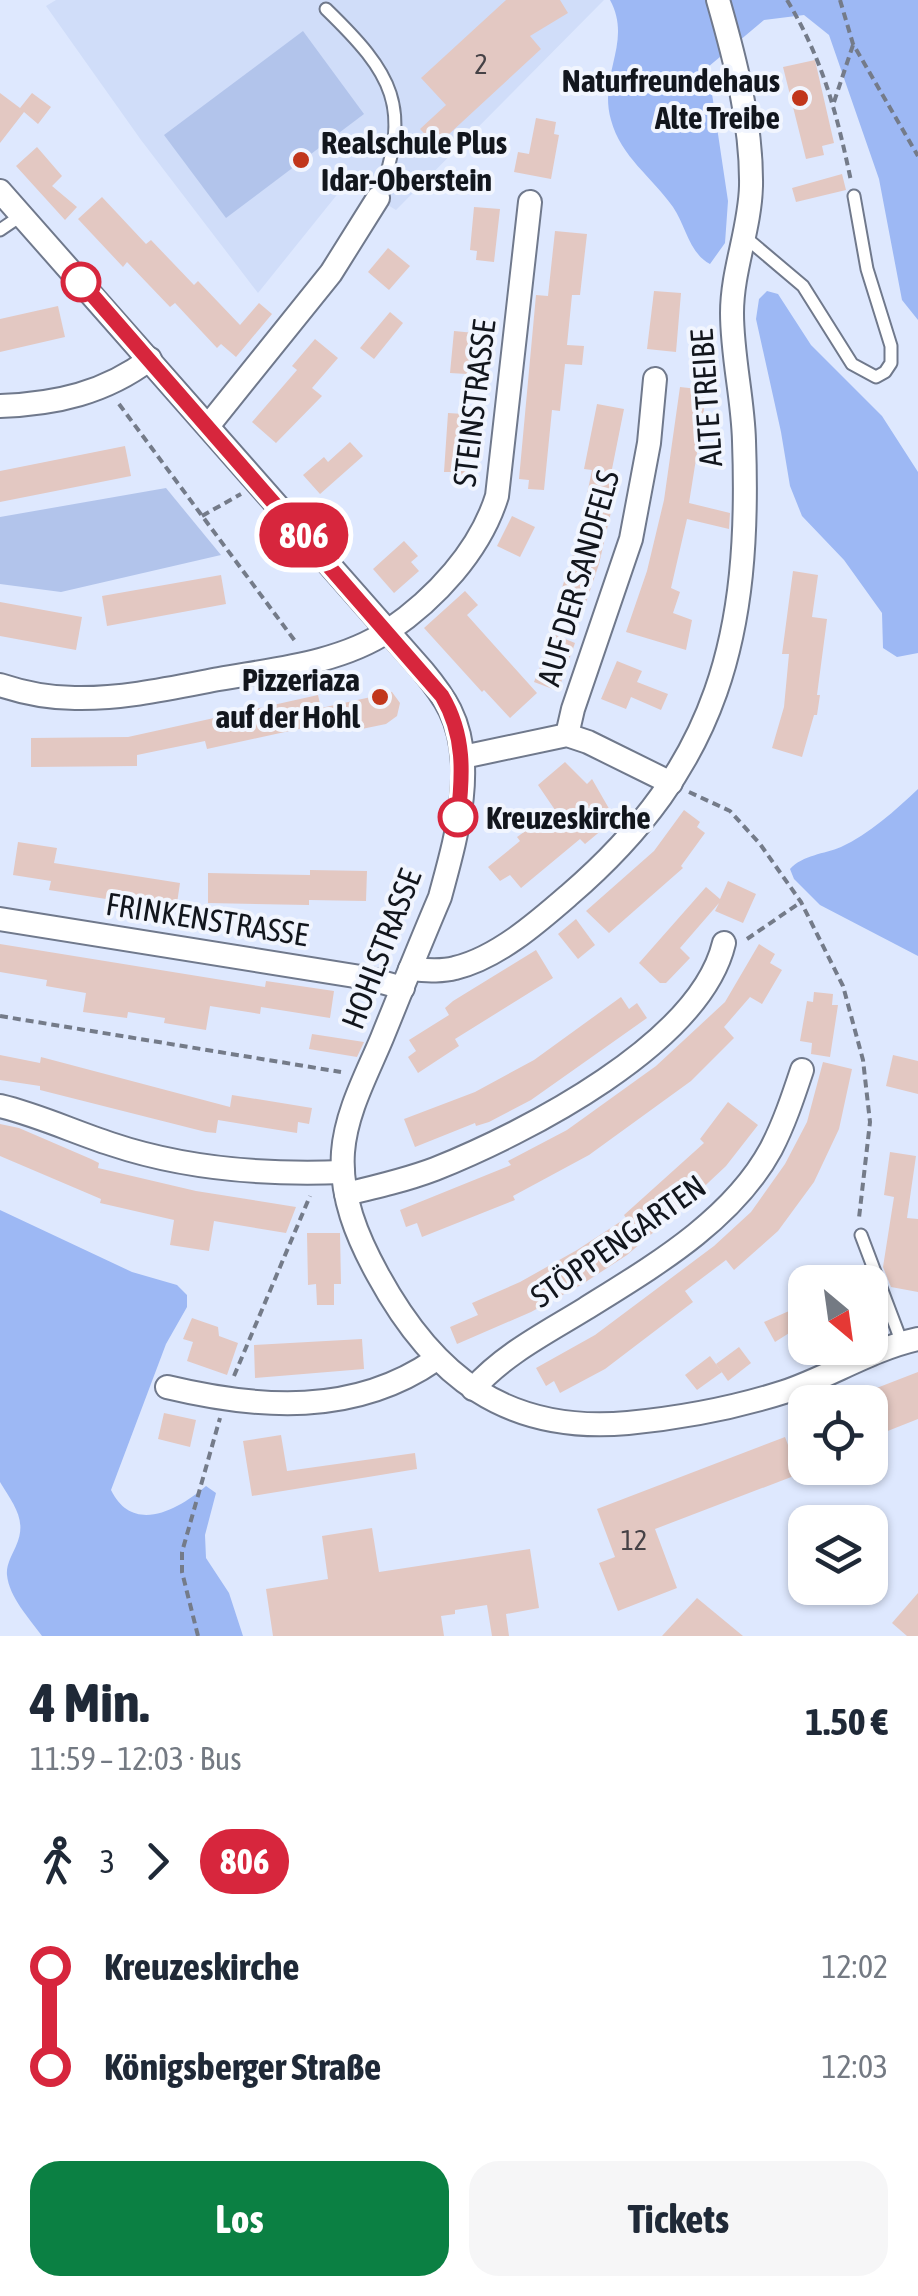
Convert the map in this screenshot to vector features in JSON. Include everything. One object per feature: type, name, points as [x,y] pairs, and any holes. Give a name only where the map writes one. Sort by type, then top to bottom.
[{"type":"street","name":"ALTE TREIBE","points":[[406,979],[481,958],[516,936],[600,869],[628,840],[671,783],[712,706],[736,614],[742,568],[744,442],[732,316],[751,187],[747,132],[718,0]]},
{"type":"street","name":"HOHLSTRASSE","points":[[0,191],[388,631],[442,696],[459,733],[460,806],[440,897],[347,1126],[344,1183],[367,1256],[404,1321],[436,1360],[472,1389],[500,1404],[554,1420],[622,1424],[734,1405],[782,1392],[910,1341]]},
{"type":"street","points":[[208,426],[331,273],[378,198]]},
{"type":"street","name":"STEINSTRASSE","points":[[0,684],[40,695],[108,697],[310,661],[362,645],[388,631],[466,557],[491,517],[502,470],[530,202]]},
{"type":"street","points":[[0,406],[72,398],[108,386],[150,359]]},
{"type":"street","name":"AUF DER SANDFELS","points":[[568,735],[630,539],[649,443],[656,380]]},
{"type":"street","points":[[462,757],[568,735],[671,783]]},
{"type":"street","name":"FRINKENSTRASSE","points":[[0,918],[367,978],[406,979]]},
{"type":"street","points":[[0,1106],[114,1146],[197,1164],[344,1183],[434,1169],[518,1130],[634,1058],[700,996],[714,975],[724,943]]},
{"type":"street","name":"STÖPPENGARTEN","points":[[472,1389],[502,1360],[632,1278],[711,1221],[735,1198],[770,1150],[802,1070]]},
{"type":"street","points":[[167,1387],[224,1401],[318,1403],[364,1394],[436,1360]]},
{"type":"lane","points":[[326,9],[383,72],[394,102],[395,150],[378,198]]},
{"type":"lane","points":[[745,236],[803,286],[852,364],[876,376],[891,364],[891,346],[867,269],[854,196]]},
{"type":"lane","points":[[0,230],[22,216]]},
{"type":"lane","points":[[861,1235],[910,1341]]},
{"type":"path","points":[[786,0],[816,51],[834,102],[854,196]]},
{"type":"path","points":[[840,0],[853,44],[918,156]]},
{"type":"path","points":[[834,102],[853,44]]},
{"type":"path","points":[[108,386],[310,661]]},
{"type":"path","points":[[202,516],[256,481]]},
{"type":"path","points":[[671,783],[730,812],[760,844],[800,902],[843,986],[863,1060],[870,1122],[858,1223],[861,1235]]},
{"type":"path","points":[[724,943],[750,938],[800,902]]},
{"type":"path","points":[[0,1016],[366,1076]]},
{"type":"shaded area","name":"Realschule Plus Idar-Oberstein","points":[[56,0],[604,0],[396,210],[348,181],[258,293],[141,140],[46,6]]},
{"type":"shaded area","points":[[610,0],[918,0],[918,320],[902,300],[879,179],[829,35],[804,15],[764,20],[708,67],[728,201],[725,243],[710,264],[692,246],[673,207],[629,156],[611,120],[609,88],[618,30]]},
{"type":"shaded area","points":[[303,31],[364,114],[226,218],[164,135]]},
{"type":"shaded area","points":[[767,291],[778,294],[811,345],[882,416],[918,472],[918,653],[897,657],[883,648],[882,613],[844,560],[802,516],[790,486],[756,319],[759,299]]},
{"type":"shaded area","points":[[166,488],[221,555],[61,592],[0,584],[0,517]]},
{"type":"shaded area","points":[[918,789],[918,956],[820,905],[794,879],[790,869],[862,835]]},
{"type":"shaded area","points":[[0,1210],[132,1272],[177,1285],[187,1295],[187,1307],[166,1344],[111,1490],[120,1504],[143,1515],[169,1510],[206,1486],[216,1493],[205,1535],[206,1558],[229,1593],[243,1636],[42,1636],[16,1599],[7,1571],[19,1537],[20,1520],[0,1482]]},
{"type":"building","points":[[506,0],[560,0],[568,13],[530,36],[541,49],[436,146],[420,129],[446,105],[421,78]]},
{"type":"building","points":[[815,60],[834,143],[822,146],[824,155],[806,159],[783,67]]},
{"type":"building","points":[[0,93],[20,108],[32,93],[51,107],[38,124],[24,112],[0,143]]},
{"type":"building","points":[[536,118],[556,122],[554,134],[559,135],[551,179],[514,172],[518,152],[529,154]]},
{"type":"building","points":[[37,147],[62,176],[52,186],[77,207],[65,220],[16,166]]},
{"type":"building","points":[[842,174],[846,190],[796,202],[792,188]]},
{"type":"building","points":[[102,197],[146,244],[151,240],[240,325],[259,303],[272,314],[236,357],[221,344],[217,348],[175,303],[170,307],[127,262],[123,267],[78,219]]},
{"type":"building","points":[[474,207],[500,209],[494,262],[476,260],[477,251],[470,250]]},
{"type":"building","points":[[555,231],[587,234],[580,295],[572,295],[567,345],[584,346],[582,365],[565,364],[560,411],[552,410],[544,490],[528,489],[529,480],[519,479],[536,295],[548,296]]},
{"type":"building","points":[[388,248],[410,266],[389,290],[368,272]]},
{"type":"building","points":[[654,291],[681,293],[676,352],[647,349]]},
{"type":"building","points":[[58,306],[65,337],[0,352],[0,319]]},
{"type":"building","points":[[390,312],[403,323],[374,359],[360,348]]},
{"type":"building","points":[[454,331],[485,334],[482,368],[468,366],[467,374],[450,373]]},
{"type":"building","points":[[315,339],[338,358],[312,388],[322,396],[276,443],[252,422],[297,370],[292,366]]},
{"type":"building","points":[[680,387],[707,390],[689,503],[730,513],[729,529],[687,519],[671,588],[680,592],[673,613],[692,620],[686,650],[626,632],[647,571],[664,500]]},
{"type":"building","points":[[597,404],[624,409],[609,484],[617,486],[599,564],[581,617],[556,606],[583,524],[592,470],[584,469]]},
{"type":"building","points":[[448,413],[479,415],[475,474],[470,474],[469,484],[450,482],[451,472],[444,472]]},
{"type":"building","points":[[350,442],[363,456],[320,494],[303,475],[324,457],[328,462]]},
{"type":"building","points":[[125,446],[131,476],[0,502],[0,471]]},
{"type":"building","points":[[512,516],[535,527],[520,557],[497,546]]},
{"type":"building","points":[[404,541],[418,556],[411,562],[419,571],[394,593],[373,569]]},
{"type":"building","points":[[793,571],[818,575],[812,617],[827,619],[817,715],[802,757],[772,748],[784,707],[789,654],[782,654]]},
{"type":"building","points":[[221,575],[226,604],[107,626],[102,596]]},
{"type":"building","points":[[465,591],[478,605],[467,615],[537,693],[510,718],[424,628]]},
{"type":"building","points":[[0,602],[82,617],[76,650],[0,636]]},
{"type":"building","points":[[553,634],[575,643],[558,691],[534,682]]},
{"type":"building","points":[[617,661],[642,671],[637,682],[668,694],[661,710],[631,697],[626,709],[601,699]]},
{"type":"building","points":[[370,691],[392,692],[400,703],[397,716],[386,724],[352,731],[349,718],[207,749],[205,741],[137,755],[137,766],[31,767],[31,738],[128,737],[318,695],[321,708],[371,697]]},
{"type":"building","name":"Kreuzeskirche","points":[[565,762],[587,784],[592,779],[615,819],[585,844],[580,839],[521,888],[510,875],[500,881],[488,867],[520,841],[517,837],[555,810],[538,785]]},
{"type":"building","points":[[684,810],[700,822],[697,827],[705,833],[683,868],[609,933],[586,911],[654,851]]},
{"type":"building","points":[[18,842],[57,848],[54,863],[180,883],[176,910],[49,890],[51,881],[13,875]]},
{"type":"building","points":[[310,870],[367,871],[366,901],[309,900],[309,905],[208,903],[208,873],[310,875]]},
{"type":"building","points":[[728,881],[756,894],[743,923],[715,911],[719,903],[680,948],[690,958],[666,983],[660,983],[639,963],[706,887],[720,899]]},
{"type":"building","points":[[576,919],[595,945],[578,959],[558,934]]},
{"type":"building","points":[[0,944],[265,987],[266,981],[334,991],[330,1018],[261,1007],[260,1014],[210,1006],[206,1030],[128,1012],[127,1018],[83,1012],[86,993],[46,986],[47,980],[0,972]]},
{"type":"building","points":[[759,944],[775,954],[770,963],[782,970],[762,1004],[750,997],[724,1027],[734,1038],[691,1081],[589,1155],[513,1196],[515,1200],[422,1237],[417,1223],[406,1227],[400,1210],[511,1165],[508,1161],[567,1130],[656,1066],[725,1002]]},
{"type":"building","points":[[536,950],[553,978],[455,1039],[459,1046],[418,1073],[408,1057],[416,1051],[409,1040],[449,1015],[445,1008],[453,1001]]},
{"type":"building","points":[[814,992],[833,994],[832,1005],[838,1005],[830,1057],[811,1054],[812,1043],[800,1041],[807,1001],[813,1002]]},
{"type":"building","points":[[621,997],[629,1009],[637,1003],[647,1018],[531,1100],[489,1122],[476,1126],[475,1123],[415,1147],[404,1119],[475,1092],[534,1060]]},
{"type":"building","points":[[312,1034],[364,1042],[357,1057],[309,1049]]},
{"type":"building","points":[[0,1055],[40,1063],[41,1057],[230,1107],[232,1095],[312,1108],[309,1124],[298,1122],[297,1133],[218,1120],[216,1133],[206,1132],[40,1090],[40,1086],[0,1080]]},
{"type":"building","points":[[893,1055],[918,1061],[918,1094],[886,1086]]},
{"type":"building","points":[[823,1062],[852,1069],[839,1129],[814,1182],[778,1231],[734,1270],[726,1260],[685,1291],[693,1302],[605,1369],[560,1393],[554,1381],[546,1386],[536,1368],[595,1335],[714,1246],[751,1212],[785,1164],[807,1122]]},
{"type":"building","points":[[728,1102],[758,1125],[726,1166],[675,1214],[627,1255],[581,1285],[457,1344],[450,1327],[478,1315],[472,1303],[520,1282],[626,1218],[624,1215],[704,1143],[700,1139]]},
{"type":"building","points":[[0,1124],[19,1128],[91,1159],[99,1163],[98,1168],[196,1191],[296,1207],[286,1233],[214,1221],[209,1251],[170,1245],[174,1220],[100,1203],[101,1199],[0,1156]]},
{"type":"building","points":[[890,1152],[916,1156],[907,1218],[918,1219],[918,1292],[891,1287],[888,1280],[888,1265],[883,1265],[894,1197],[884,1195]]},
{"type":"building","points":[[307,1233],[340,1233],[341,1284],[334,1284],[334,1305],[317,1305],[316,1284],[308,1285]]},
{"type":"building","points":[[788,1311],[788,1334],[775,1342],[764,1322]]},
{"type":"building","points":[[192,1318],[218,1327],[219,1336],[238,1343],[227,1375],[187,1361],[193,1342],[183,1339]]},
{"type":"building","points":[[362,1339],[364,1369],[255,1378],[254,1345]]},
{"type":"building","points":[[739,1347],[751,1363],[728,1381],[716,1364]]},
{"type":"building","points":[[710,1356],[722,1372],[697,1390],[685,1375]]},
{"type":"building","points":[[918,1372],[918,1419],[888,1431],[888,1385],[884,1385]]},
{"type":"building","points":[[164,1413],[196,1420],[190,1447],[158,1439]]},
{"type":"building","points":[[281,1435],[287,1471],[415,1453],[417,1469],[252,1496],[243,1441]]},
{"type":"building","points":[[785,1437],[788,1445],[788,1478],[655,1529],[677,1588],[618,1611],[599,1563],[615,1557],[597,1509]]},
{"type":"building","points":[[372,1528],[379,1572],[530,1549],[539,1608],[506,1614],[509,1636],[492,1636],[487,1605],[441,1616],[444,1636],[273,1636],[266,1589],[328,1579],[322,1536]]},
{"type":"building","points":[[918,1593],[918,1636],[907,1636],[892,1623]]},
{"type":"building","points":[[697,1598],[743,1636],[662,1636]]},
{"type":"bus line","name":"806","points":[[81,282],[442,696],[459,733],[462,787],[458,817]]},
{"type":"place","name":"Naturfreundehaus Alte Treibe","points":[[800,98]]},
{"type":"place","name":"Realschule Plus Idar-Oberstein","points":[[301,160]]},
{"type":"place","name":"Pizzeriaza auf der Hohl","points":[[380,697]]},
{"type":"place","name":"Kreuzeskirche","points":[[458,817]]}]
